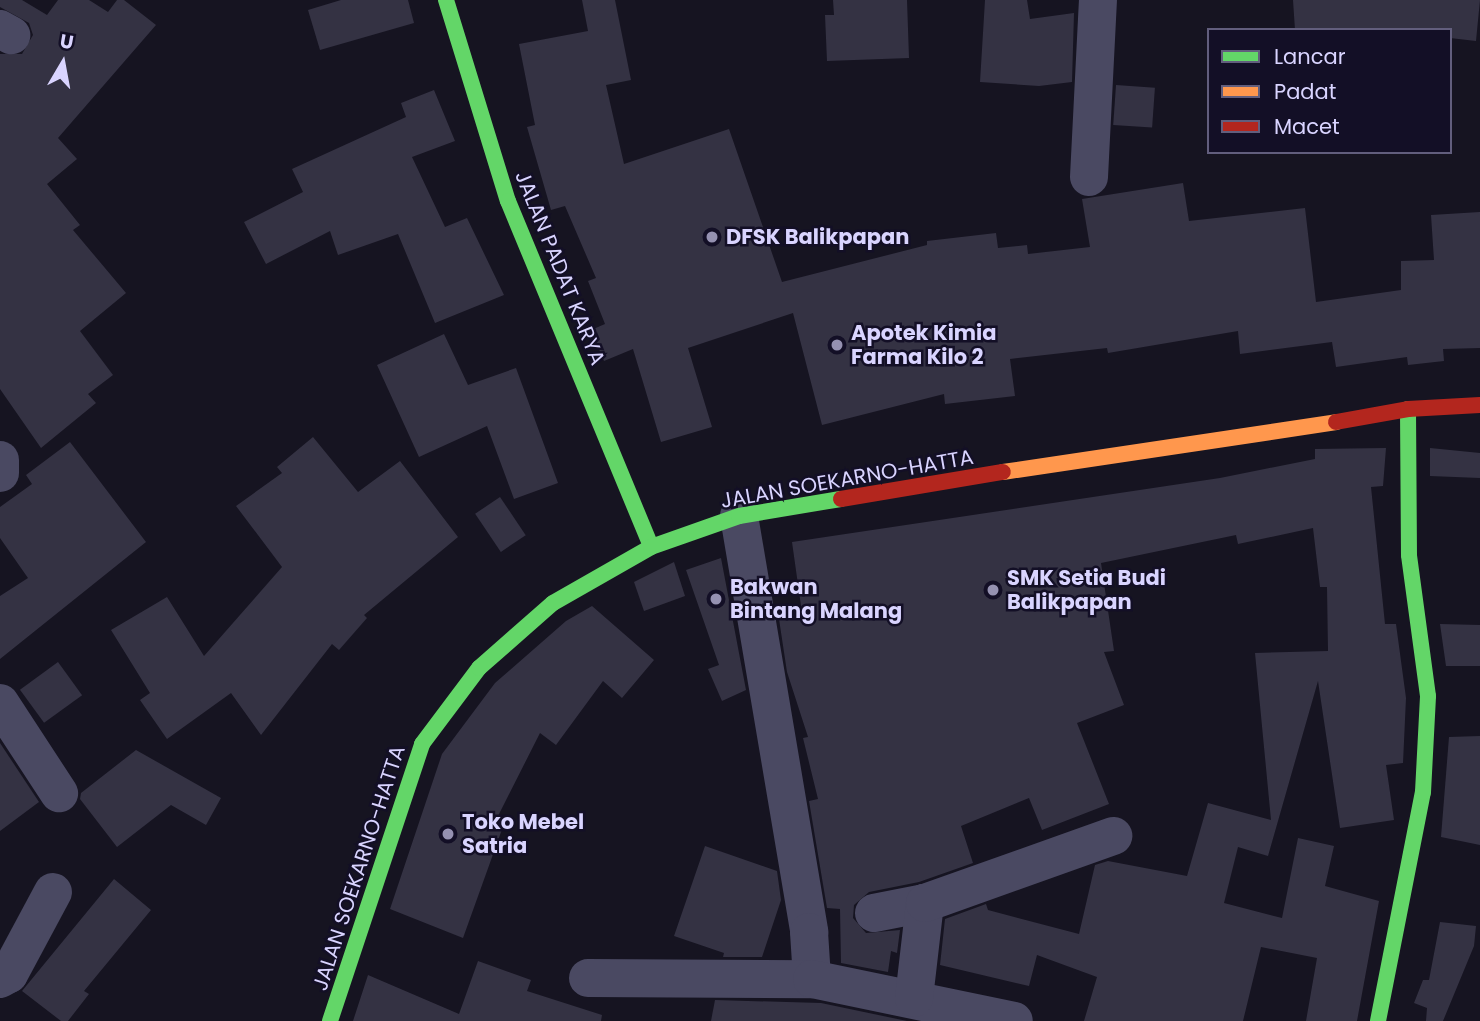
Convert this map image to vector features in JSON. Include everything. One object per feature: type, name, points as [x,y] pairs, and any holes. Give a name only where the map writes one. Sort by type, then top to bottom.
[{"type":"main road","name":"JALAN PADAT KARYA","points":[[446,0],[508,201],[651,547]]},
{"type":"main road","name":"JALAN SOEKARNO-HATTA","points":[[330,1021],[422,744],[479,667],[553,603],[651,547],[739,516],[1033,467],[1268,435],[1408,409],[1480,405]]},
{"type":"main road","points":[[1378,1021],[1423,792],[1428,696],[1409,555],[1408,409]]},
{"type":"street","points":[[1089,177],[1098,0]]},
{"type":"street","points":[[0,460],[0,474]]},
{"type":"street","points":[[739,516],[809,932],[812,979]]},
{"type":"street","points":[[0,704],[59,793]]},
{"type":"street","points":[[874,913],[925,904],[1113,836]]},
{"type":"street","points":[[0,979],[9,974],[53,892]]},
{"type":"street","points":[[914,998],[925,904]]},
{"type":"street","points":[[588,978],[812,979],[914,998],[1014,1021]]},
{"type":"building","points":[[0,0],[22,0],[47,15],[58,0],[89,0],[108,12],[117,0],[124,0],[156,25],[58,138],[77,159],[47,184],[80,225],[73,230],[126,293],[80,331],[113,375],[88,394],[96,403],[41,448],[0,389],[0,54],[22,54],[33,35],[29,23],[0,7]]},
{"type":"building","points":[[341,0],[408,0],[414,23],[320,50],[308,10]]},
{"type":"building","points":[[582,0],[615,0],[631,80],[606,85],[624,164],[729,129],[782,282],[927,245],[927,241],[996,233],[998,248],[1027,245],[1028,254],[1090,247],[1082,199],[1183,183],[1189,221],[1305,208],[1316,302],[1401,290],[1401,261],[1434,260],[1431,215],[1480,212],[1480,348],[1443,349],[1444,361],[1408,365],[1407,357],[1336,367],[1332,342],[1240,354],[1238,331],[1108,353],[1107,348],[1010,359],[1015,396],[945,404],[944,394],[822,425],[793,313],[688,348],[712,427],[661,442],[633,349],[604,361],[591,330],[605,324],[588,281],[596,278],[565,206],[551,210],[527,127],[535,125],[519,44],[588,31]]},
{"type":"building","points":[[833,0],[907,0],[909,58],[827,61],[825,15],[834,15]]},
{"type":"building","points":[[985,0],[1027,0],[1030,19],[1074,13],[1072,82],[1039,86],[980,82]]},
{"type":"building","points":[[1293,0],[1480,0],[1476,41],[1452,38],[1452,28],[1295,28]]},
{"type":"building","points":[[1116,85],[1155,88],[1152,128],[1113,125]]},
{"type":"building","points":[[434,90],[455,141],[412,157],[445,227],[467,218],[504,295],[435,323],[398,234],[338,255],[330,231],[266,264],[244,222],[303,192],[292,169],[406,117],[401,103]]},
{"type":"building","points":[[444,334],[468,385],[516,368],[558,483],[514,499],[487,426],[419,457],[377,365]]},
{"type":"building","points":[[313,437],[358,492],[400,461],[458,537],[364,615],[367,618],[339,650],[332,644],[261,735],[231,693],[167,739],[140,700],[150,693],[111,630],[167,597],[204,656],[282,567],[236,506],[282,473],[277,467]]},
{"type":"building","points":[[70,442],[146,542],[0,659],[0,596],[28,578],[0,538],[0,507],[32,484],[26,475]]},
{"type":"building","points":[[1386,448],[1383,486],[1371,487],[1385,624],[1396,624],[1406,698],[1403,763],[1386,765],[1394,820],[1340,828],[1318,681],[1268,856],[1238,847],[1224,903],[1282,918],[1298,838],[1334,846],[1325,886],[1379,901],[1357,1021],[1306,1021],[1317,958],[1261,947],[1243,1021],[1084,1021],[1097,977],[1037,955],[1029,986],[940,965],[945,919],[986,904],[988,910],[1079,934],[1095,865],[1108,861],[1187,876],[1208,803],[1271,820],[1255,653],[1328,651],[1327,587],[1320,587],[1313,528],[1238,544],[1236,535],[1101,563],[1114,651],[1104,652],[1124,705],[1077,723],[1109,804],[1042,830],[1029,798],[961,826],[973,863],[919,882],[869,892],[854,905],[853,918],[866,933],[900,930],[897,953],[891,951],[888,972],[841,963],[840,909],[827,908],[809,801],[818,799],[803,738],[808,737],[787,672],[779,619],[802,613],[792,542],[1220,478],[1315,459],[1315,449]]},
{"type":"building","points":[[1430,448],[1480,453],[1480,478],[1430,476]]},
{"type":"building","points":[[500,497],[526,535],[501,552],[475,514]]},
{"type":"building","points":[[721,558],[746,690],[722,701],[708,669],[719,665],[686,570]]},
{"type":"building","points":[[674,562],[685,596],[644,611],[634,582]]},
{"type":"building","points":[[592,606],[654,660],[622,698],[603,681],[556,745],[540,733],[497,818],[505,821],[463,938],[390,909],[442,754],[495,683],[566,621]]},
{"type":"building","points":[[1440,624],[1480,625],[1480,666],[1446,666]]},
{"type":"building","points":[[58,662],[82,695],[44,723],[20,690]]},
{"type":"building","points":[[1480,736],[1480,845],[1441,837],[1449,737]]},
{"type":"building","points":[[0,743],[39,802],[0,831]]},
{"type":"building","points":[[136,750],[221,798],[206,825],[171,805],[117,847],[80,799],[81,793]]},
{"type":"building","points":[[705,846],[777,871],[781,900],[762,957],[723,957],[724,953],[674,936]]},
{"type":"building","points":[[114,879],[151,910],[84,991],[89,994],[68,1021],[61,1021],[22,991]]},
{"type":"building","points":[[1440,922],[1476,926],[1474,946],[1443,1021],[1426,1021],[1427,1008],[1414,1003],[1423,980],[1429,980]]},
{"type":"building","points":[[478,961],[531,980],[527,991],[602,1015],[601,1021],[353,1021],[368,975],[459,1014]]},
{"type":"building","points":[[715,1000],[821,1003],[907,1021],[711,1021]]},
{"type":"traffic: fast","points":[[446,0],[508,201],[651,547]]},
{"type":"traffic: fast","points":[[1378,1021],[1423,792],[1428,696],[1409,555],[1408,409]]},
{"type":"traffic: fast","points":[[330,1021],[422,744],[479,668],[553,603],[651,547],[739,516],[841,499]]},
{"type":"traffic: slow","points":[[1003,472],[1336,422]]},
{"type":"traffic: jam","points":[[1336,422],[1408,409],[1480,405]]},
{"type":"traffic: jam","points":[[841,499],[1003,472]]},
{"type":"place","name":"DFSK Balikpapan","points":[[712,237]]},
{"type":"place","name":"Apotek Kimia Farma Kilo 2","points":[[837,345]]},
{"type":"place","name":"SMK Setia Budi Balikpapan","points":[[993,590]]},
{"type":"place","name":"Bakwan Bintang Malang","points":[[716,599]]},
{"type":"place","name":"Toko Mebel Satria","points":[[448,834]]}]
